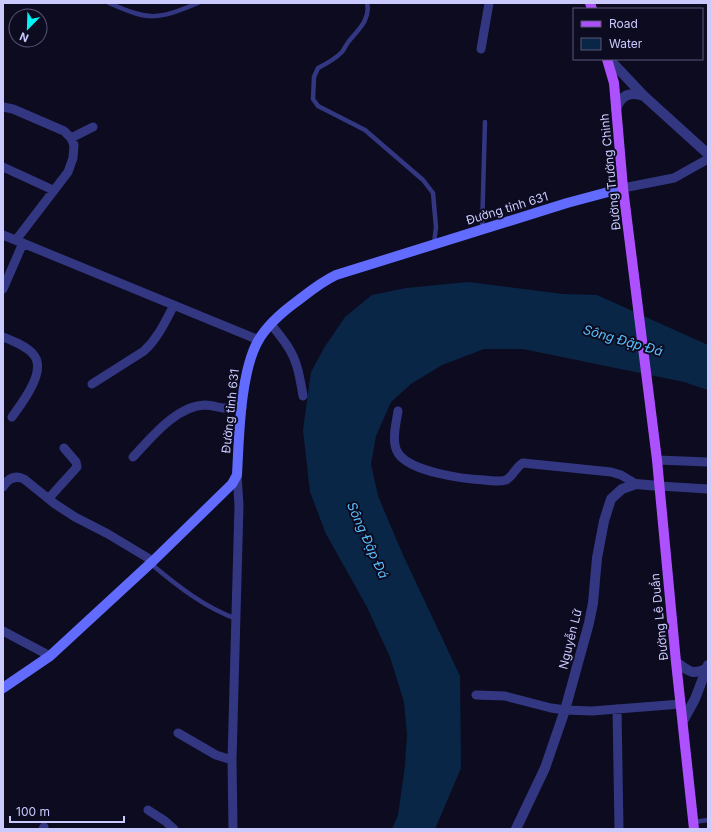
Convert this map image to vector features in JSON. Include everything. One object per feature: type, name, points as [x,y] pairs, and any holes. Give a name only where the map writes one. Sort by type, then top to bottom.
[{"type":"main road","name":"Đường Trường Chinh","points":[[608,60],[614,83],[623,188],[650,403]]},
{"type":"main road","name":"Đường tỉnh 631","points":[[237,475],[242,408],[249,362],[259,340],[276,318],[310,290],[336,275],[567,203],[623,188]]},
{"type":"main road","name":"Đường Lê Duẩn","points":[[650,403],[694,826]]},
{"type":"main road","points":[[3,688],[50,656],[226,491],[237,475]]},
{"type":"street","points":[[481,49],[490,3]]},
{"type":"street","points":[[609,60],[644,96],[708,154]]},
{"type":"street","points":[[616,108],[618,102],[628,94],[635,93],[644,96]]},
{"type":"street","points":[[3,107],[13,109],[64,131],[71,138],[74,145],[71,165],[68,172],[19,241],[3,288]]},
{"type":"street","points":[[71,138],[93,127]]},
{"type":"street","points":[[623,188],[674,178],[708,159]]},
{"type":"street","points":[[3,167],[54,190]]},
{"type":"street","points":[[3,235],[259,340]]},
{"type":"street","points":[[92,384],[151,345],[158,336],[174,305]]},
{"type":"street","points":[[271,324],[288,346],[294,357],[298,370],[302,396]]},
{"type":"street","points":[[3,337],[33,354],[38,365],[36,376],[31,388],[12,417]]},
{"type":"street","points":[[133,457],[166,424],[189,409],[206,405],[226,408],[242,408]]},
{"type":"street","points":[[398,411],[395,438],[396,447],[400,456],[404,460],[414,465],[442,474],[467,479],[503,480],[510,477],[516,468],[523,463],[611,472],[636,484]]},
{"type":"street","points":[[49,498],[77,467],[76,462],[64,448]]},
{"type":"street","points":[[657,460],[708,462]]},
{"type":"street","points":[[233,829],[232,760],[239,505],[237,475]]},
{"type":"street","points":[[3,487],[9,479],[19,477],[24,479],[55,504],[75,517],[108,534],[151,562]]},
{"type":"street","name":"Nguyễn Lữ","points":[[516,829],[545,768],[566,710],[589,623],[593,603],[598,558],[611,499],[622,489],[636,484],[659,486]]},
{"type":"street","points":[[659,486],[708,489]]},
{"type":"street","points":[[3,631],[50,656]]},
{"type":"street","points":[[676,662],[692,672],[701,671],[708,666]]},
{"type":"street","points":[[683,722],[696,699],[708,666]]},
{"type":"street","points":[[476,695],[505,696],[551,708],[566,710],[617,709],[681,704]]},
{"type":"street","points":[[617,709],[619,829]]},
{"type":"street","points":[[178,733],[216,755],[232,760]]},
{"type":"street","points":[[148,810],[174,829]]},
{"type":"lane","points":[[109,3],[134,13],[152,17],[173,13],[198,3]]},
{"type":"lane","points":[[367,3],[367,16],[357,33],[341,52],[318,68],[315,72],[312,99],[318,106],[365,130],[432,189],[436,227],[434,244]]},
{"type":"lane","points":[[482,229],[486,122]]},
{"type":"lane","points":[[151,562],[167,577],[209,606],[237,619]]},
{"type":"lane","points":[[694,826],[708,820]]},
{"type":"water","name":"Sông Đập Đá","points":[[468,282],[563,294],[597,295],[708,345],[708,390],[684,382],[523,349],[484,349],[442,365],[411,384],[391,402],[376,436],[371,464],[378,496],[403,555],[460,676],[461,768],[435,829],[392,829],[398,815],[405,766],[407,735],[404,702],[390,657],[367,607],[326,534],[310,492],[303,430],[311,372],[324,348],[345,317],[372,295],[406,288]]}]
